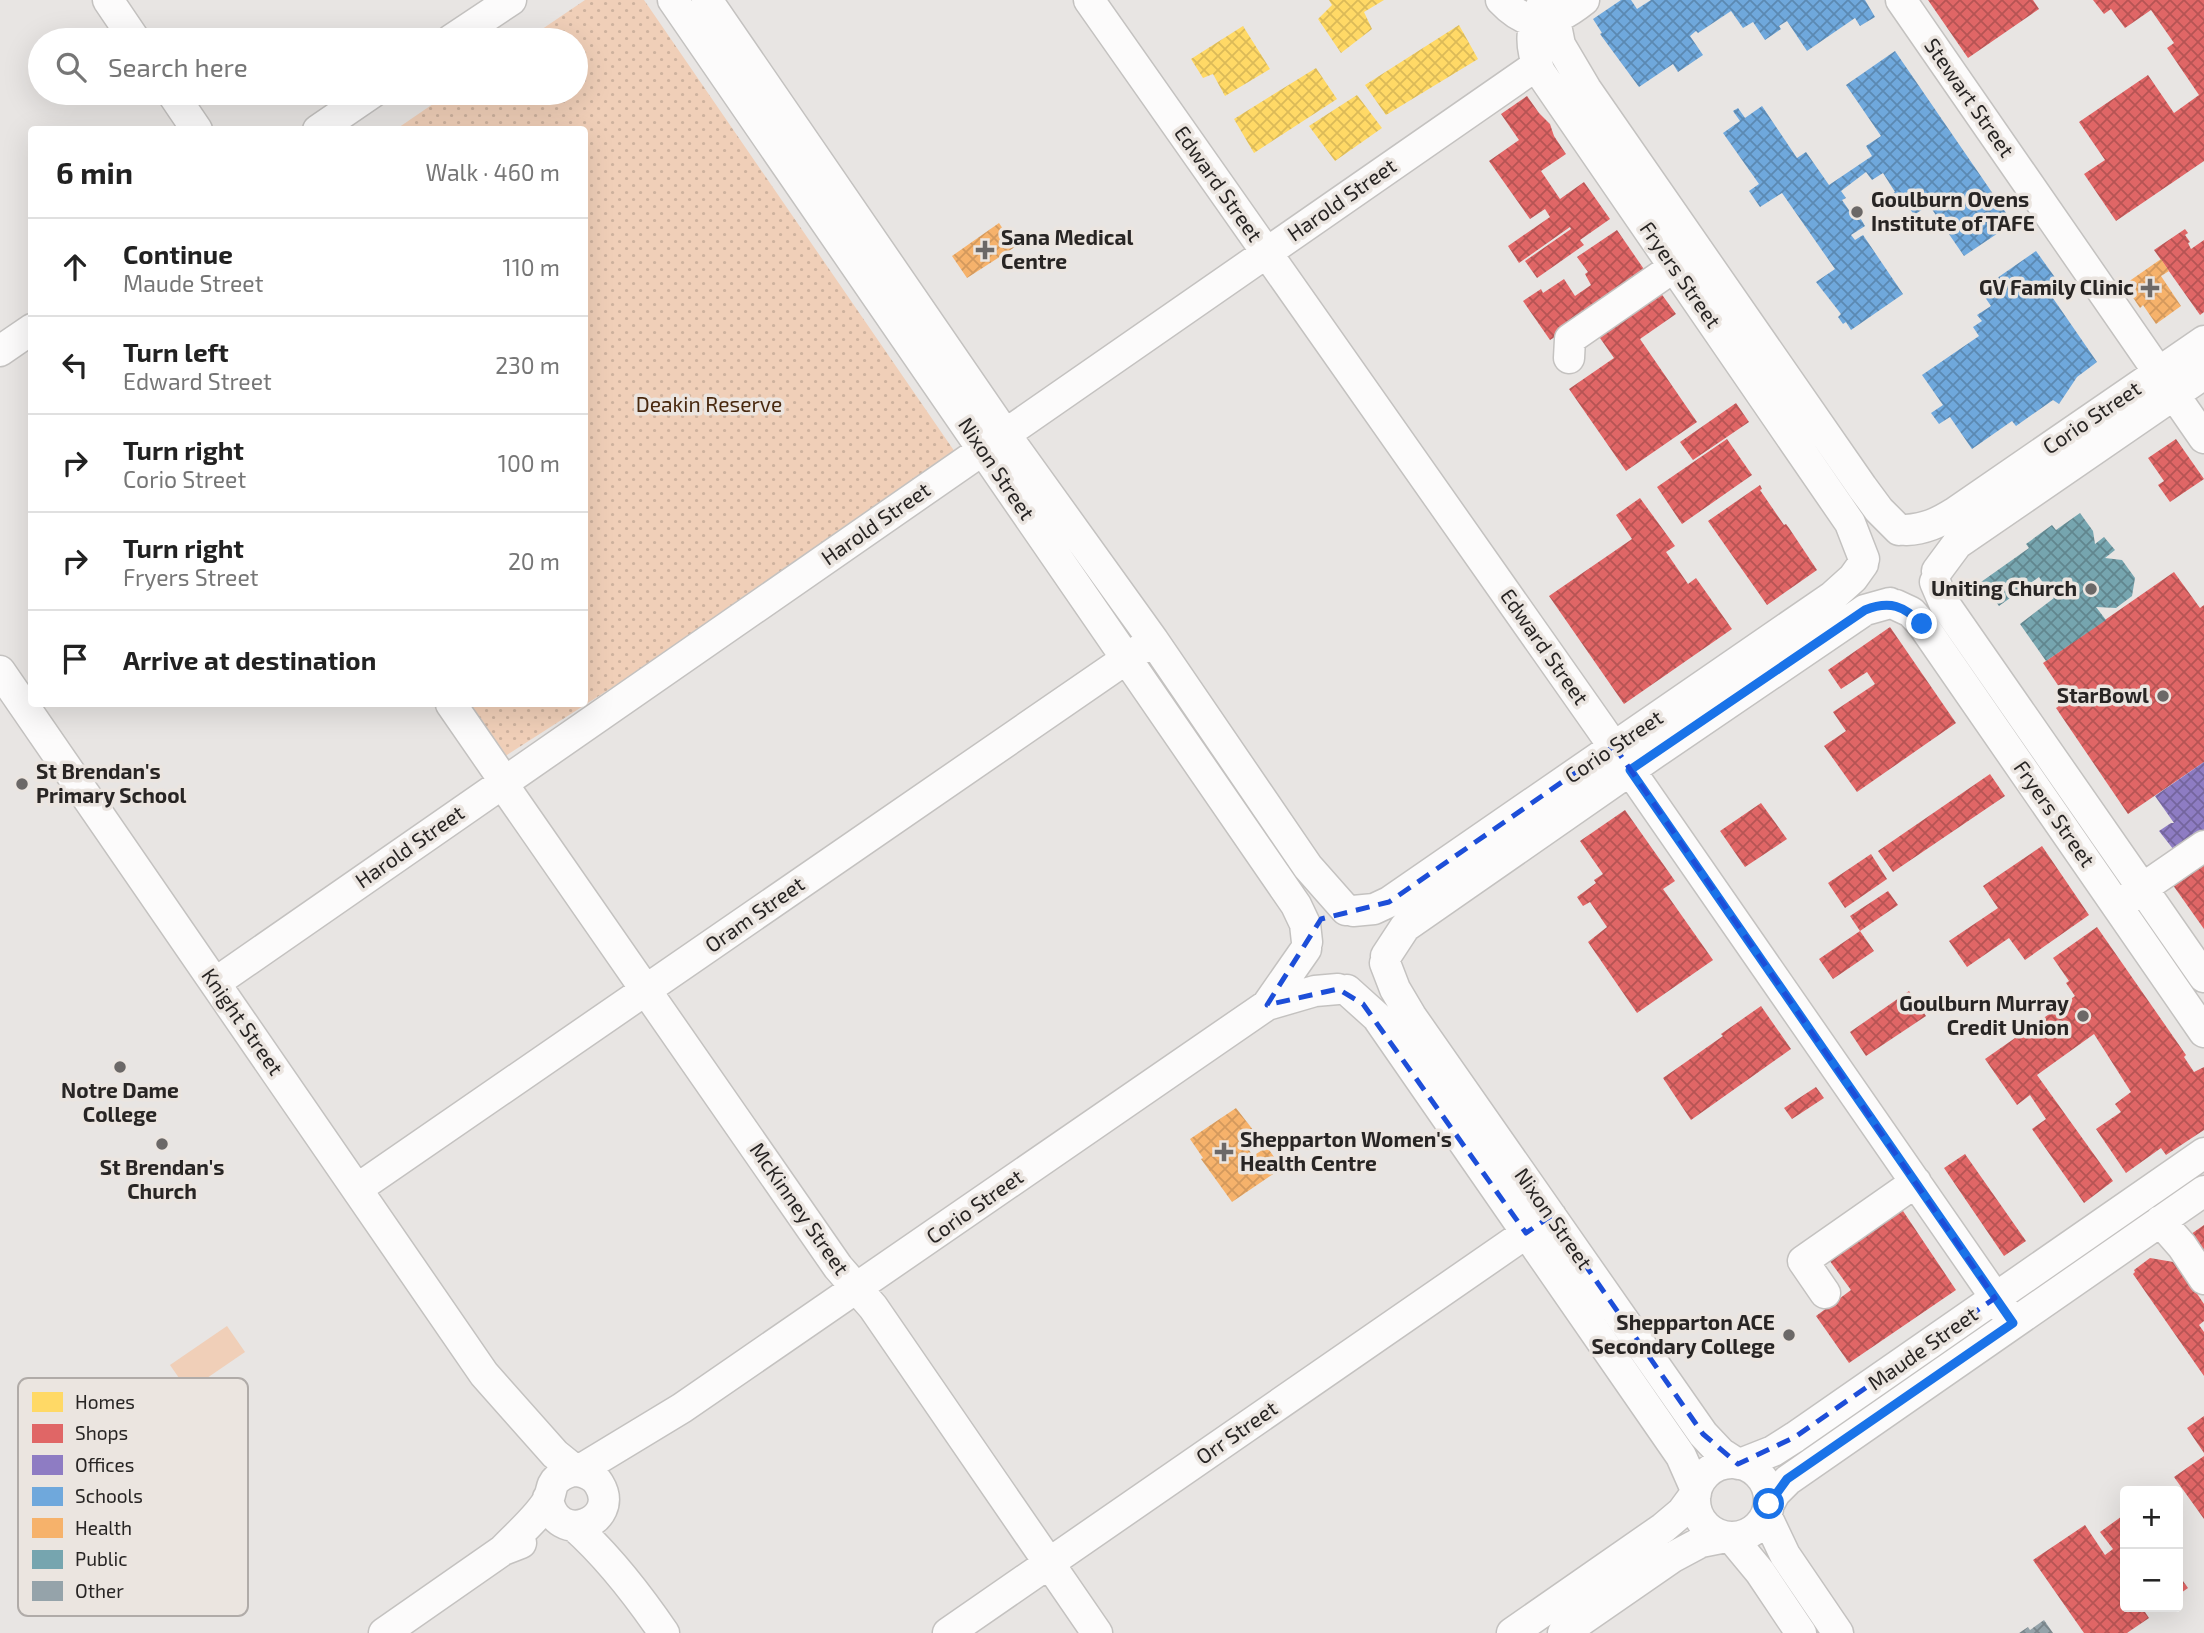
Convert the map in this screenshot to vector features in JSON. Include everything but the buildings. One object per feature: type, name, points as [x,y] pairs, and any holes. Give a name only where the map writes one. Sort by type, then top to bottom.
[{"type":"street","points":[[108,0],[127,28]]},
{"type":"street","points":[[469,28],[511,0]]},
{"type":"street","name":"Nixon Street","points":[[673,0],[994,442],[1153,640],[1308,867],[1350,910]]},
{"type":"street","name":"Nixon Street","points":[[707,0],[994,442],[1126,660],[1296,905],[1305,924],[1307,946]]},
{"type":"street","name":"Edward Street","points":[[1090,0],[1622,758],[2013,1323]]},
{"type":"street","points":[[1501,0],[1519,15],[1584,0]]},
{"type":"street","name":"Stewart Street","points":[[1901,0],[2204,438]]},
{"type":"street","name":"Fryers Street","points":[[1546,10],[1532,37],[1537,65],[1574,97],[1720,309],[1850,523],[1863,562]]},
{"type":"street","name":"Fryers Street","points":[[1546,10],[1560,45],[1574,97],[1674,267],[1720,309],[1878,510],[1903,530]]},
{"type":"street","name":"Harold Street","points":[[215,983],[1537,65]]},
{"type":"street","points":[[180,105],[194,126]]},
{"type":"street","points":[[324,126],[355,105]]},
{"type":"street","points":[[1569,358],[1570,339],[1674,267]]},
{"type":"street","points":[[0,351],[28,331]]},
{"type":"street","name":"Corio Street","points":[[1936,577],[1957,544],[2166,384],[2204,341]]},
{"type":"street","name":"Corio Street","points":[[1903,530],[1921,529],[1941,521],[2166,384],[2204,374]]},
{"type":"street","points":[[1903,530],[1920,535],[1930,545],[1936,557],[1936,577],[1928,593],[1919,600],[1908,604],[1893,604],[1872,593],[1863,575],[1863,562],[1868,548],[1877,538],[1887,532],[1903,530]]},
{"type":"street","name":"Corio Street","points":[[1385,959],[1405,927],[1833,596],[1849,583],[1863,562]]},
{"type":"street","name":"Fryers Street","points":[[1936,577],[1944,603],[2204,977]]},
{"type":"street","name":"Fryers Street","points":[[1893,604],[1911,612],[1922,624],[2204,1032]]},
{"type":"street","name":"Corio Street","points":[[1350,910],[1374,909],[1389,902],[1865,610],[1893,604]]},
{"type":"street","name":"Oram Street","points":[[357,1189],[1153,640]]},
{"type":"street","name":"Knight Street","points":[[0,671],[484,1374],[509,1421],[540,1466],[549,1494]]},
{"type":"street","name":"McKinney Street","points":[[453,707],[498,772],[502,783],[838,1267],[873,1307],[1097,1633]]},
{"type":"street","points":[[2118,905],[2204,846]]},
{"type":"street","points":[[1350,910],[1368,916],[1379,927],[1385,940],[1385,959],[1379,974],[1371,982],[1360,988],[1343,990],[1325,984],[1315,975],[1309,963],[1307,946],[1312,929],[1321,919],[1333,912],[1350,910]]},
{"type":"street","name":"Corio Street","points":[[1267,1005],[1307,946]]},
{"type":"street","name":"Nixon Street","points":[[1385,959],[1395,989],[1411,1016],[1703,1434],[1721,1453],[1739,1464]]},
{"type":"street","name":"Corio Street","points":[[577,1471],[682,1408],[1267,1005],[1315,990],[1343,990]]},
{"type":"street","name":"Nixon Street","points":[[1343,990],[1377,1017],[1681,1456],[1696,1492]]},
{"type":"street","name":"Maude Street","points":[[1739,1464],[1773,1451],[1795,1437],[2204,1153]]},
{"type":"street","points":[[1825,1293],[1803,1261],[1916,1182]]},
{"type":"street","name":"Maude Street","points":[[1767,1510],[1787,1479],[2204,1191]]},
{"type":"street","name":"Orr Street","points":[[948,1633],[1551,1216]]},
{"type":"street","points":[[2160,1221],[2182,1246],[2204,1279]]},
{"type":"street","name":"Knight Street","points":[[484,1374],[555,1454],[577,1471]]},
{"type":"street","name":"Corio Street","points":[[602,1502],[613,1478],[682,1408]]},
{"type":"street","points":[[1511,1633],[1663,1528],[1682,1512],[1701,1480],[1717,1467],[1739,1464],[1753,1470],[1762,1479],[1768,1491],[1767,1510],[1785,1555],[1838,1633]]},
{"type":"street","points":[[503,1550],[549,1494],[560,1476],[577,1471],[594,1478],[602,1502],[605,1529],[646,1606],[664,1633]]},
{"type":"street","points":[[1696,1492],[1698,1515],[1704,1524],[1714,1533],[1729,1537],[1760,1572],[1801,1633]]},
{"type":"street","points":[[549,1494],[553,1514],[590,1540],[646,1606]]},
{"type":"street","points":[[384,1633],[503,1550],[570,1525],[590,1522],[602,1502]]},
{"type":"street","points":[[1555,1603],[1567,1630],[1673,1557],[1701,1542],[1742,1536],[1752,1531],[1767,1510]]},
{"type":"highlighted area","points":[[1614,746],[1995,1298],[1795,1437],[1738,1464],[1703,1434],[1551,1216],[1526,1233],[1363,1004],[1338,989],[1267,1005],[1321,919],[1389,902]]},
{"type":"green space","name":"Deakin Reserve","points":[[585,0],[644,0],[957,455],[728,613],[588,703],[588,126],[401,126],[431,105],[588,105],[588,28],[544,28]]},
{"type":"green space","name":"Deakin Reserve","points":[[437,707],[582,707],[482,771]]},
{"type":"green space","points":[[227,1326],[245,1352],[207,1378],[179,1378],[170,1365]]},
{"type":"place","name":"Goulburn Ovens Institute of TAFE","points":[[1857,212]]},
{"type":"place","name":"Sana Medical Centre","points":[[985,250]]},
{"type":"place","name":"GV Family Clinic","points":[[2150,288]]},
{"type":"place","name":"Uniting Church","points":[[2091,589]]},
{"type":"place","name":"StarBowl","points":[[2163,696]]},
{"type":"place","name":"St Brendan's Primary School","points":[[22,784]]},
{"type":"place","name":"Goulburn Murray Credit Union","points":[[2083,1016]]},
{"type":"place","name":"Notre Dame College","points":[[120,1067]]},
{"type":"place","name":"St Brendan's Church","points":[[162,1144]]},
{"type":"place","name":"Shepparton Women's Health Centre","points":[[1224,1152]]},
{"type":"place","name":"Shepparton ACE Secondary College","points":[[1789,1335]]},
{"type":"route","points":[[1769,1504],[1787,1479],[2013,1323],[1630,770],[1865,610],[1890,603],[1911,612],[1922,624]]}]
